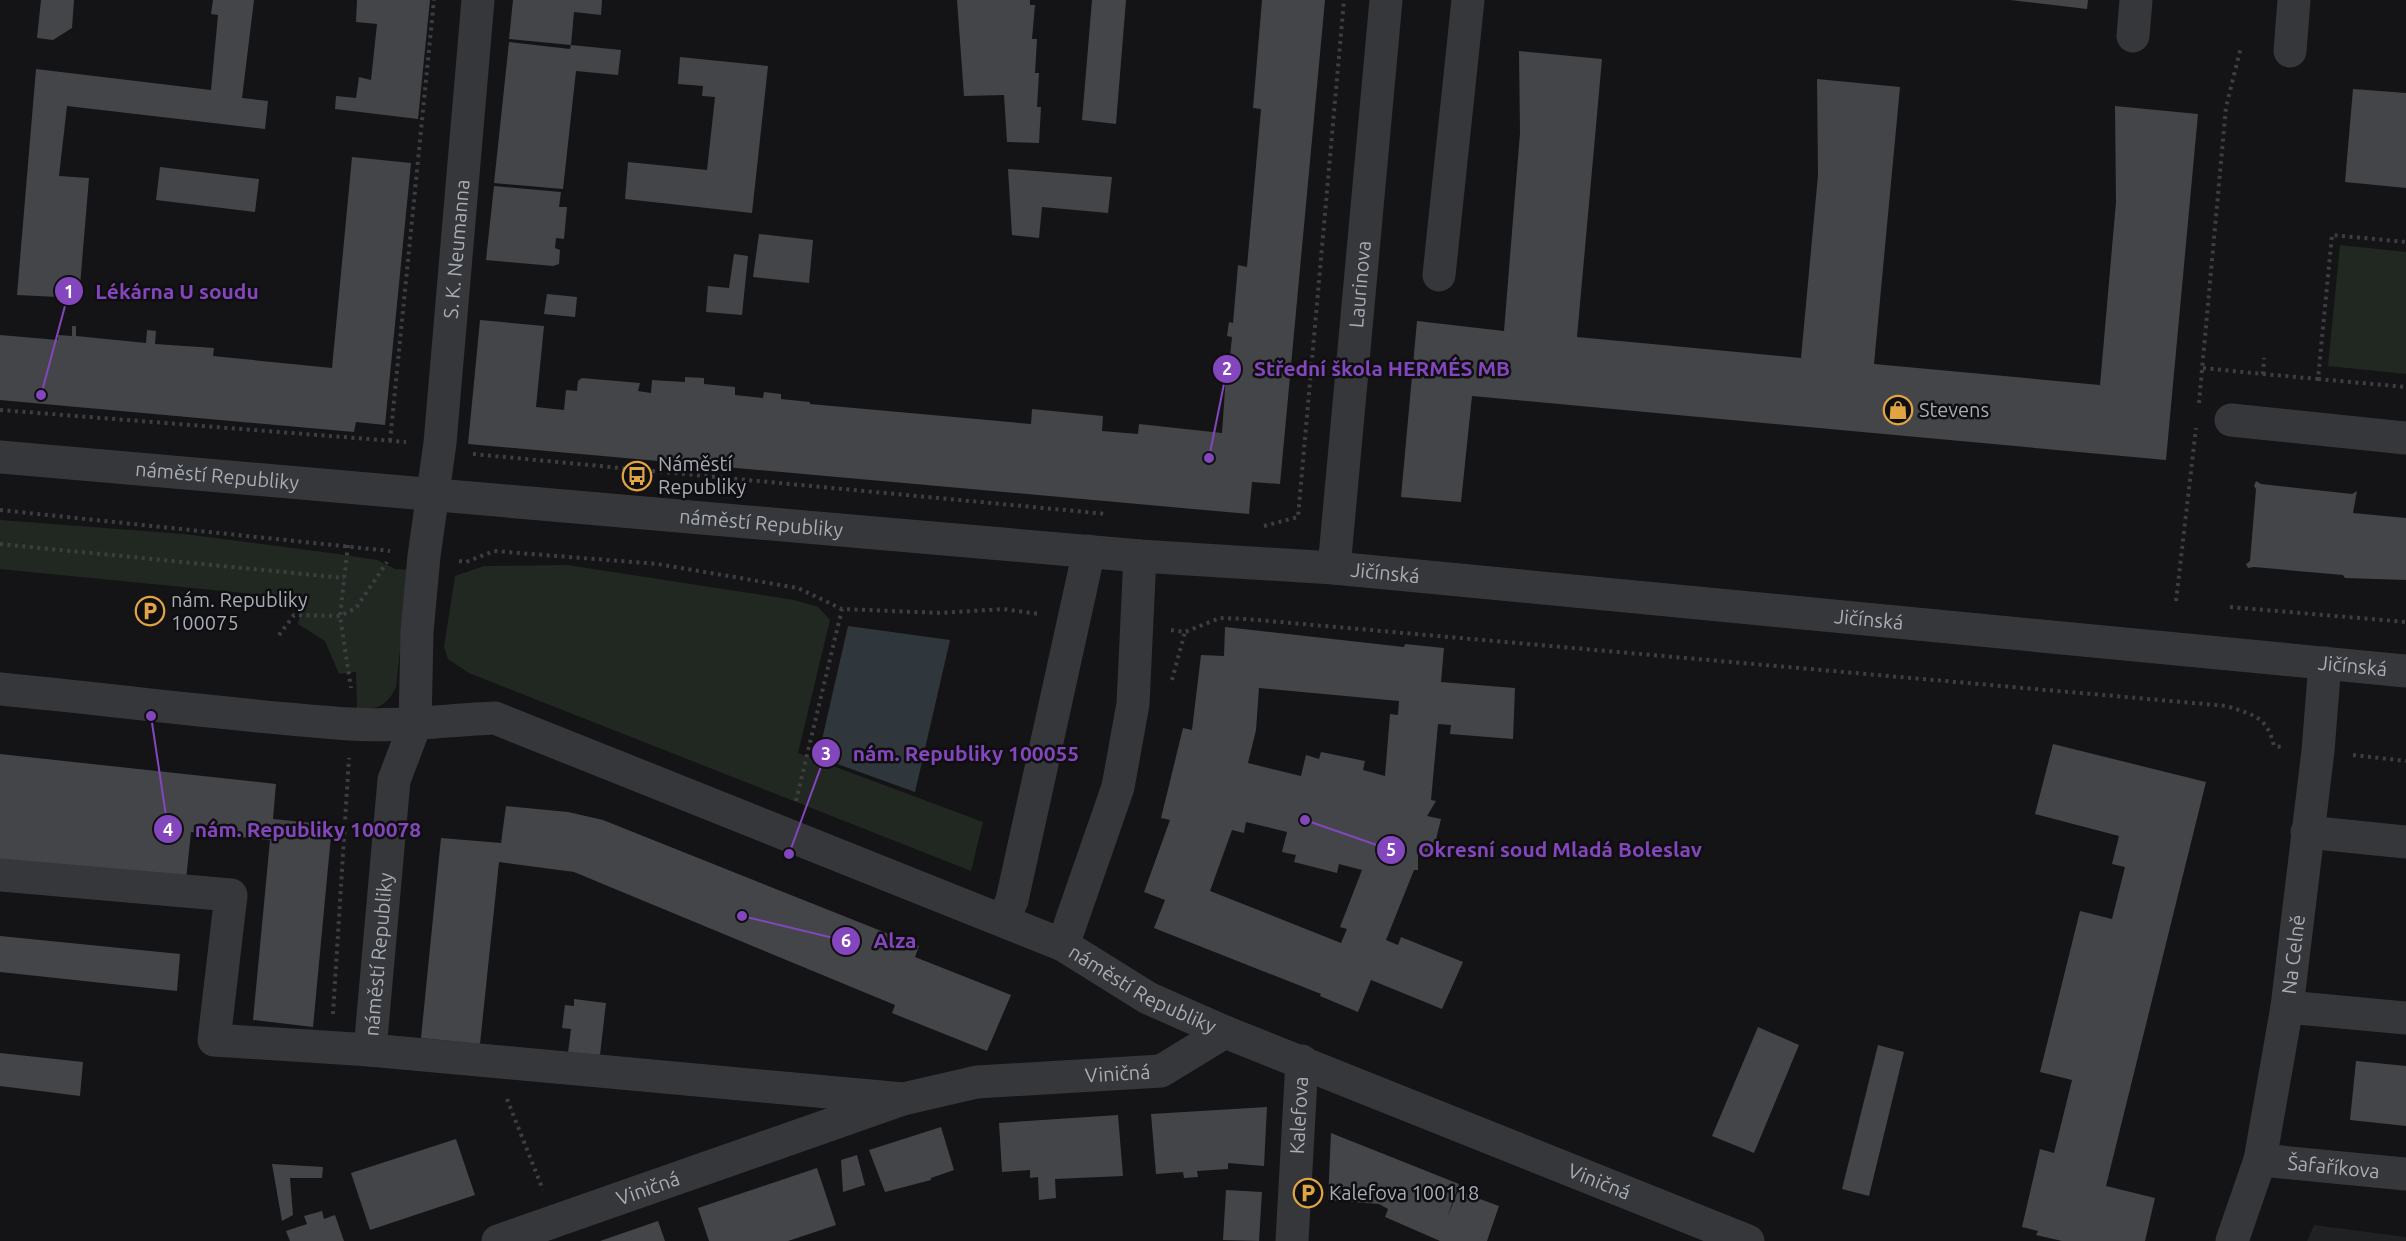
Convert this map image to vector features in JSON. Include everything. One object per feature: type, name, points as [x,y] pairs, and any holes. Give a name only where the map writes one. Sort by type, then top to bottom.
[{"type":"street","name":"S. K. Neumanna","points":[[432,496],[440,443],[478,0]]},
{"type":"street","name":"Laurinova","points":[[1334,568],[1386,0]]},
{"type":"street","points":[[1440,275],[1468,0]]},
{"type":"street","points":[[2133,36],[2136,0]]},
{"type":"street","points":[[2290,51],[2294,0]]},
{"type":"street","points":[[2231,420],[2406,438]]},
{"type":"street","name":"náměstí Republiky","points":[[0,457],[1140,556],[1334,568]]},
{"type":"street","name":"náměstí Republiky","points":[[0,875],[231,896],[214,1041],[370,1050],[394,780],[415,725],[417,632],[432,496]]},
{"type":"street","points":[[1003,920],[1012,900],[1089,551]]},
{"type":"street","name":"náměstí Republiky","points":[[1063,945],[1118,787],[1133,704],[1140,556]]},
{"type":"street","name":"Jičínská","points":[[1334,568],[2406,671]]},
{"type":"street","name":"Na Celně","points":[[2232,1241],[2259,1160],[2287,1007],[2318,751],[2325,663]]},
{"type":"street","name":"náměstí Republiky","points":[[0,689],[350,724],[415,725],[495,718],[1063,945],[1149,998],[1225,1032]]},
{"type":"street","points":[[2307,832],[2406,842]]},
{"type":"street","points":[[2287,1007],[2406,1018]]},
{"type":"street","name":"Viničná","points":[[510,1239],[555,1221],[903,1100],[977,1082],[1161,1071],[1225,1032],[1748,1241]]},
{"type":"street","points":[[370,1050],[903,1100]]},
{"type":"street","name":"Kalefova","points":[[1292,1241],[1302,1061]]},
{"type":"street","name":"Šafaříkova","points":[[2259,1160],[2406,1174]]},
{"type":"path","points":[[390,441],[434,0]]},
{"type":"path","points":[[1256,529],[1298,517],[1344,0]]},
{"type":"path","points":[[2198,408],[2226,107],[2241,47]]},
{"type":"path","points":[[2318,379],[2332,235],[2406,242]]},
{"type":"path","points":[[2263,374],[2264,358]]},
{"type":"path","points":[[2203,368],[2406,387]]},
{"type":"path","points":[[0,410],[390,441],[461,444],[464,454],[1112,515]]},
{"type":"path","points":[[2176,601],[2197,418]]},
{"type":"path","points":[[0,510],[348,545],[394,552],[356,608],[340,616],[294,615],[279,635]]},
{"type":"path","points":[[0,544],[344,578]]},
{"type":"path","points":[[330,1048],[350,724],[351,677],[340,616],[348,545]]},
{"type":"path","points":[[466,562],[494,551],[658,564],[798,588],[842,609],[941,613],[1003,609],[1043,615]]},
{"type":"path","points":[[2230,607],[2406,622]]},
{"type":"path","points":[[794,812],[842,609]]},
{"type":"path","points":[[1185,632],[1220,618],[2226,706],[2258,717],[2270,729],[2274,746]]},
{"type":"path","points":[[2358,755],[2406,761]]},
{"type":"path","points":[[493,1061],[555,1221]]},
{"type":"shaded area","points":[[2340,245],[2406,252],[2406,374],[2328,366]]},
{"type":"shaded area","points":[[0,520],[184,534],[377,560],[395,569],[409,570],[396,687],[389,699],[381,706],[357,709],[356,672],[339,674],[325,641],[298,624],[303,599],[0,569]]},
{"type":"shaded area","points":[[567,565],[794,600],[818,607],[830,620],[798,753],[983,822],[971,871],[469,673],[448,659],[444,647],[455,576],[484,566]]},
{"type":"shaded area","points":[[848,626],[950,640],[915,792],[818,757]]},
{"type":"shaded area","points":[[2314,1225],[2406,1237],[2406,1241],[2307,1241]]},
{"type":"building","points":[[41,0],[74,0],[72,28],[53,40],[37,38]]},
{"type":"building","points":[[213,0],[254,0],[242,98],[268,101],[265,129],[67,106],[59,176],[89,178],[79,298],[17,295],[36,69],[211,90],[218,15],[211,14]]},
{"type":"building","points":[[357,0],[430,0],[418,119],[335,109],[336,96],[356,98],[359,77],[371,80],[377,24],[356,22]]},
{"type":"building","points":[[513,0],[602,0],[601,15],[574,12],[571,45],[509,39]]},
{"type":"building","points":[[957,0],[1030,0],[1030,5],[1035,5],[1032,39],[1037,39],[1035,73],[1039,73],[1037,107],[1041,107],[1039,143],[1007,142],[1004,95],[964,96]]},
{"type":"building","points":[[1092,0],[1126,0],[1116,124],[1082,120]]},
{"type":"building","points":[[1262,0],[1325,0],[1280,484],[1252,482],[1249,514],[468,444],[480,320],[544,326],[536,407],[564,410],[566,390],[577,391],[578,381],[582,378],[640,383],[638,391],[651,393],[652,380],[685,382],[685,377],[704,378],[704,384],[735,387],[735,395],[763,398],[764,392],[781,394],[781,399],[810,402],[810,404],[1031,424],[1032,409],[1103,416],[1102,431],[1138,434],[1139,424],[1222,433],[1226,375],[1228,375],[1232,337],[1227,336],[1229,322],[1233,323],[1238,265],[1247,267],[1261,109],[1253,108]]},
{"type":"building","points":[[2010,0],[2088,0],[2087,9]]},
{"type":"building","points":[[509,42],[570,49],[571,45],[621,50],[618,75],[576,71],[563,189],[494,183]]},
{"type":"building","points":[[1519,51],[1602,59],[1577,337],[1801,358],[1818,175],[1817,79],[1900,87],[1874,364],[2100,385],[2116,202],[2115,106],[2198,114],[2166,460],[1472,396],[1461,502],[1401,497],[1417,321],[1504,331],[1520,133]]},
{"type":"building","points":[[680,57],[768,66],[752,213],[625,199],[628,162],[707,170],[715,97],[702,96],[703,86],[678,84]]},
{"type":"building","points":[[2353,89],[2406,93],[2406,188],[2345,182]]},
{"type":"building","points":[[352,157],[411,163],[385,425],[356,422],[354,432],[0,400],[0,335],[58,340],[58,335],[72,336],[72,326],[76,326],[76,336],[146,343],[147,330],[156,331],[155,344],[214,348],[213,356],[332,368]]},
{"type":"building","points":[[160,167],[259,179],[255,212],[156,200]]},
{"type":"building","points":[[1008,169],[1112,177],[1108,213],[1042,207],[1039,238],[1012,235]]},
{"type":"building","points":[[494,186],[561,192],[559,207],[567,207],[564,239],[556,238],[555,248],[560,250],[559,264],[553,266],[486,260]]},
{"type":"building","points":[[759,234],[813,240],[809,283],[753,277]]},
{"type":"building","points":[[734,254],[748,256],[742,315],[706,312],[708,286],[729,288]]},
{"type":"building","points":[[547,294],[577,297],[575,317],[544,314]]},
{"type":"building","points":[[2256,481],[2261,484],[2352,494],[2357,491],[2353,513],[2406,518],[2406,580],[2345,578],[2343,575],[2248,568],[2246,564],[2250,561]]},
{"type":"building","points":[[1225,627],[1404,647],[1405,644],[1444,648],[1441,682],[1515,688],[1513,739],[1450,734],[1451,725],[1438,724],[1431,800],[1436,801],[1427,816],[1441,819],[1432,856],[1418,853],[1418,870],[1414,870],[1386,940],[1398,945],[1401,937],[1463,962],[1442,1009],[1371,980],[1358,1012],[1320,996],[1321,994],[1154,928],[1165,900],[1144,892],[1170,820],[1161,818],[1183,728],[1192,730],[1201,655],[1224,656]],"holes":[[[1259,688],[1399,701],[1398,715],[1390,714],[1385,776],[1363,770],[1365,761],[1321,752],[1319,759],[1306,755],[1301,776],[1248,763],[1256,730]],[[1246,822],[1287,832],[1282,852],[1296,855],[1294,862],[1337,873],[1339,864],[1362,870],[1340,927],[1347,929],[1341,943],[1210,891],[1232,830],[1244,833]]]},
{"type":"building","points":[[2053,744],[2206,782],[2106,1186],[2155,1198],[2145,1241],[2062,1241],[2036,1235],[2038,1231],[2022,1227],[2040,1149],[2054,1153],[2072,1080],[2040,1072],[2080,911],[2112,919],[2125,867],[2112,864],[2119,836],[2035,814]]},
{"type":"building","points":[[0,754],[276,784],[273,819],[332,825],[313,1027],[253,1020],[270,840],[191,832],[186,880],[0,860]]},
{"type":"building","points":[[506,806],[568,812],[603,820],[919,946],[915,957],[1011,995],[987,1051],[892,1013],[895,1005],[574,872],[499,862],[480,1044],[421,1038],[441,838],[501,843]]},
{"type":"building","points":[[0,936],[180,954],[177,991],[0,972]]},
{"type":"building","points":[[574,999],[606,1003],[600,1055],[568,1053],[571,1029],[562,1028],[565,1005],[574,1006]]},
{"type":"building","points":[[1758,1027],[1799,1045],[1754,1153],[1712,1136]]},
{"type":"building","points":[[1878,1045],[1904,1052],[1869,1196],[1842,1189]]},
{"type":"building","points":[[0,1053],[83,1062],[80,1096],[0,1086]]},
{"type":"building","points":[[2356,1061],[2406,1066],[2406,1126],[2350,1120]]},
{"type":"building","points":[[1267,1107],[1264,1166],[1228,1163],[1228,1169],[1197,1171],[1198,1177],[1184,1178],[1183,1172],[1156,1174],[1151,1114]]},
{"type":"building","points":[[1118,1115],[1123,1176],[1055,1179],[1056,1198],[1039,1200],[1038,1177],[1030,1178],[1030,1170],[1002,1172],[999,1123]]},
{"type":"building","points":[[941,1127],[954,1170],[931,1178],[931,1180],[885,1192],[869,1150]]},
{"type":"building","points":[[1331,1133],[1459,1184],[1447,1218],[1458,1191],[1499,1206],[1487,1241],[1440,1241],[1385,1217],[1388,1209],[1379,1204],[1328,1200]]},
{"type":"building","points":[[456,1139],[475,1195],[370,1230],[351,1173]]},
{"type":"building","points":[[857,1155],[865,1185],[843,1192],[841,1160]]},
{"type":"building","points":[[272,1164],[323,1167],[322,1178],[290,1178],[293,1215],[282,1221]]},
{"type":"building","points":[[817,1168],[836,1225],[788,1241],[709,1241],[698,1208]]},
{"type":"building","points":[[1226,1190],[1262,1192],[1259,1241],[1223,1240]]},
{"type":"building","points":[[322,1211],[324,1219],[335,1215],[344,1241],[290,1241],[286,1231],[307,1224],[304,1216]]},
{"type":"building","points":[[658,1221],[665,1241],[600,1241]]},
{"type":"place","name":"Lékárna U soudu","points":[[41,395]]},
{"type":"place","name":"Stevens","points":[[1898,410]]},
{"type":"place","name":"Střední škola HERMÉS MB","points":[[1209,458]]},
{"type":"place","name":"Náměstí Republiky","points":[[637,476]]},
{"type":"place","name":"nám. Republiky 100075","points":[[150,611]]},
{"type":"place","name":"nám. Republiky 100078","points":[[151,716]]},
{"type":"place","name":"Okresní soud Mladá Boleslav","points":[[1305,820]]},
{"type":"place","name":"nám. Republiky 100055","points":[[789,854]]},
{"type":"place","name":"Alza","points":[[742,916]]},
{"type":"place","name":"Kalefova 100118","points":[[1308,1193]]}]
